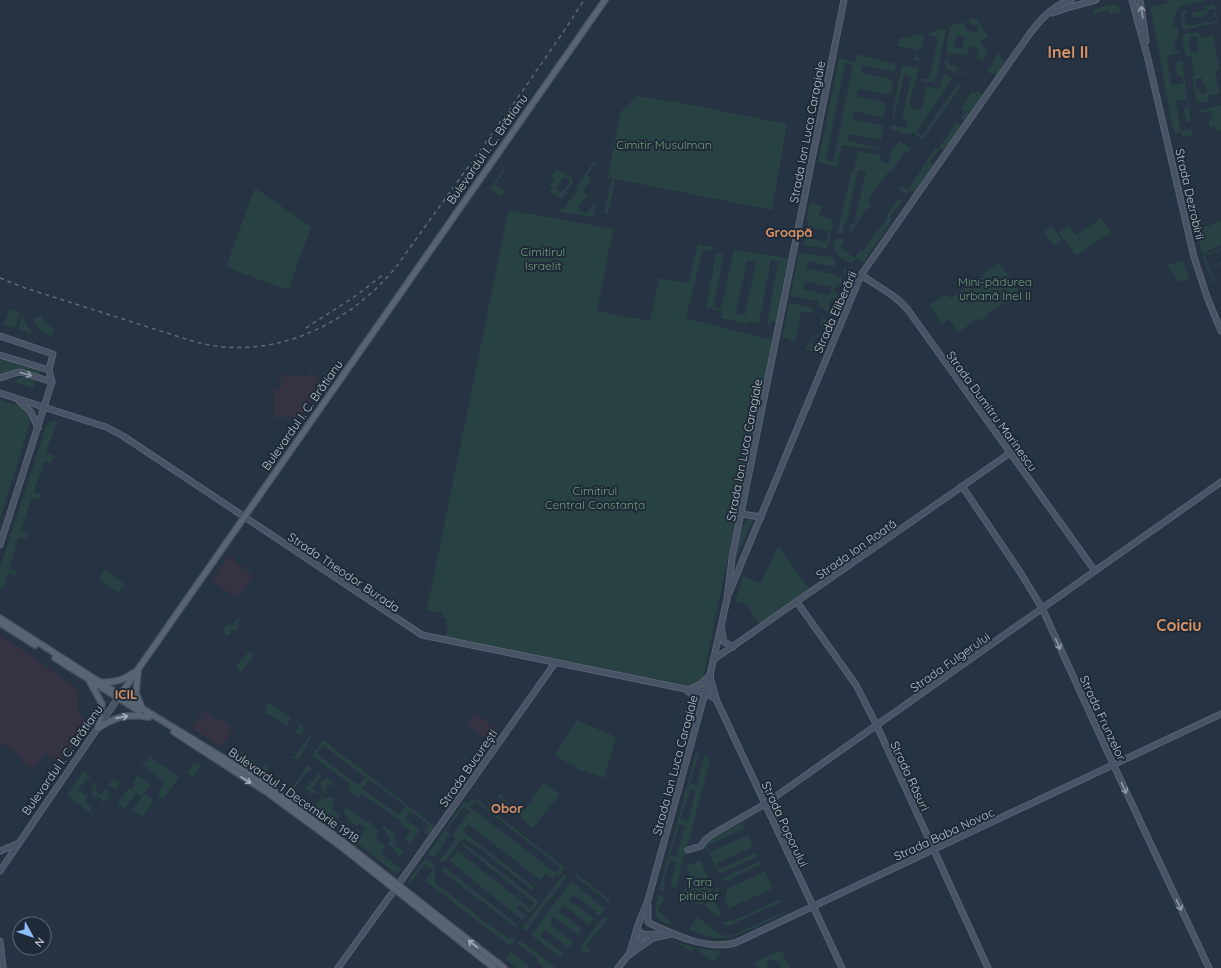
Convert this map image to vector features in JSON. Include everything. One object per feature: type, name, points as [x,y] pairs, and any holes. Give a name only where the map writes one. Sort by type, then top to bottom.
[{"type":"main road","name":"Bulevardul I. C. Brătianu","points":[[119,697],[605,0]]},
{"type":"main road","name":"Bulevardul 1 Decembrie 1918","points":[[0,618],[100,682],[119,697],[144,709],[252,776],[346,844],[494,968]]},
{"type":"main road","name":"Bulevardul 1 Decembrie 1918","points":[[0,623],[119,697],[268,793],[504,968]]},
{"type":"main road","points":[[100,682],[111,683],[119,681],[128,677],[138,669]]},
{"type":"main road","points":[[138,669],[136,693],[141,706],[144,709]]},
{"type":"main road","points":[[88,679],[102,704],[98,728]]},
{"type":"main road","points":[[98,728],[111,720],[123,716],[133,715],[149,717]]},
{"type":"street","name":"Strada Ion Luca Caragiale","points":[[639,923],[648,900],[710,675],[726,599],[732,558],[844,0]]},
{"type":"street","name":"Strada Eliberării","points":[[726,599],[861,275],[1022,44],[1040,21],[1057,6],[1071,0]]},
{"type":"street","name":"Strada Eliberării","points":[[1040,21],[1057,11],[1096,0]]},
{"type":"street","name":"Strada Dezrobirii","points":[[1132,0],[1148,59],[1194,257],[1207,297],[1221,331]]},
{"type":"street","name":"Strada Dezrobirii","points":[[1140,0],[1148,59]]},
{"type":"street","name":"Strada Dumitru Marinescu","points":[[861,275],[902,303],[1095,571]]},
{"type":"street","points":[[0,336],[53,354],[49,370],[52,382],[0,545]]},
{"type":"street","points":[[0,355],[49,370]]},
{"type":"street","points":[[0,378],[21,372],[52,382]]},
{"type":"street","name":"Strada Theodor Burada","points":[[0,393],[115,431],[422,635],[705,693]]},
{"type":"street","points":[[15,398],[31,412],[38,428]]},
{"type":"street","name":"Strada Ion Roată","points":[[713,660],[1010,453]]},
{"type":"street","name":"Strada Fulgerului","points":[[688,850],[701,846],[705,840],[713,834],[765,804],[1221,482]]},
{"type":"street","name":"Strada Frunzelor","points":[[962,486],[1020,572],[1042,608],[1113,765],[1209,968]]},
{"type":"street","points":[[741,514],[761,517]]},
{"type":"street","name":"Strada Răsuri","points":[[797,602],[856,685],[877,726],[988,968]]},
{"type":"street","points":[[721,624],[724,642],[733,647]]},
{"type":"street","name":"Strada București","points":[[338,968],[555,663]]},
{"type":"street","points":[[700,711],[695,698],[688,690],[701,684],[710,675]]},
{"type":"street","name":"Strada Poporului","points":[[710,675],[716,699],[842,968]]},
{"type":"street","points":[[705,693],[716,699]]},
{"type":"street","name":"Bulevardul I. C. Brătianu","points":[[0,871],[119,697]]},
{"type":"street","name":"Strada Baba Novac","points":[[648,922],[671,934],[713,945],[729,945],[735,943],[1221,714]]},
{"type":"street","points":[[0,851],[18,843]]},
{"type":"street","name":"Strada Ion Luca Caragiale","points":[[648,900],[648,922]]},
{"type":"street","points":[[618,968],[629,955],[645,934],[650,930],[651,927],[648,922],[642,921],[639,923],[629,955]]},
{"type":"street","points":[[637,929],[639,932],[645,934]]},
{"type":"street","name":"Strada Baba Novac","points":[[645,934],[671,934]]},
{"type":"street","points":[[629,955],[653,938],[671,934]]},
{"type":"street","points":[[0,941],[3,968]]},
{"type":"shaded area","points":[[309,371],[325,382],[303,413],[298,417],[273,417],[274,389],[280,389],[281,375],[308,376]]},
{"type":"shaded area","points":[[229,556],[254,576],[236,599],[212,580]]},
{"type":"shaded area","points":[[0,635],[80,691],[77,702],[78,711],[90,727],[59,764],[46,753],[36,766],[29,768],[23,762],[24,761],[9,747],[0,743]]},
{"type":"shaded area","points":[[204,711],[218,721],[220,719],[234,728],[221,747],[191,728]]},
{"type":"shaded area","points":[[475,713],[499,730],[490,742],[466,725]]},
{"type":"green space","points":[[1167,0],[1209,0],[1182,6],[1175,14],[1175,18],[1173,18],[1174,27],[1178,27],[1179,33],[1177,36],[1178,40],[1174,41],[1176,51],[1180,51],[1180,53],[1167,56],[1168,68],[1172,86],[1180,83],[1183,84],[1182,76],[1177,76],[1174,63],[1182,61],[1191,121],[1186,122],[1184,108],[1188,107],[1187,99],[1176,101],[1176,108],[1181,131],[1189,129],[1192,130],[1193,135],[1182,137],[1181,132],[1174,133],[1150,7],[1168,3]]},
{"type":"green space","points":[[1115,4],[1119,7],[1121,12],[1110,14],[1109,10],[1094,14],[1093,9]]},
{"type":"green space","points":[[1214,4],[1218,22],[1183,30],[1181,13],[1186,10],[1187,14],[1184,15],[1187,26],[1204,22],[1212,22],[1217,20],[1214,9],[1207,10],[1207,15],[1193,18],[1192,12],[1206,10],[1205,6]]},
{"type":"green space","points":[[969,19],[977,19],[988,36],[980,41],[988,53],[982,61],[976,57],[979,49],[969,46],[967,55],[950,53],[948,64],[955,66],[967,73],[966,75],[959,69],[956,73],[949,70],[945,65],[944,60],[947,60],[948,52],[946,52],[950,26],[963,22],[967,30],[977,33],[979,26],[969,23]],"holes":[[[957,35],[965,37],[962,49],[954,47]]]},
{"type":"green space","points":[[944,29],[946,31],[935,83],[921,81],[922,78],[929,79],[938,38],[930,36],[929,33]]},
{"type":"green space","points":[[1199,32],[1200,38],[1213,35],[1220,70],[1215,71],[1220,93],[1208,96],[1209,102],[1199,103],[1196,100],[1192,77],[1194,76],[1191,56],[1186,57],[1182,37],[1185,34]],"holes":[[[1197,36],[1198,43],[1196,44],[1198,52],[1190,53],[1188,43],[1190,42],[1190,37]],[[1202,78],[1204,86],[1206,86],[1207,93],[1200,94],[1199,89],[1197,90],[1195,79]]]},
{"type":"green space","points":[[919,34],[923,35],[924,38],[922,48],[918,49],[916,57],[920,58],[919,61],[914,60],[916,50],[897,46],[899,39]]},
{"type":"green space","points":[[997,51],[1005,63],[996,76],[991,72],[978,91],[983,95],[965,121],[961,118],[966,112],[961,108],[972,92],[975,94],[989,73],[987,71],[996,58]]},
{"type":"green space","points":[[856,54],[896,64],[895,72],[863,65],[861,73],[893,80],[891,95],[859,89],[857,96],[886,103],[884,118],[854,111],[852,119],[884,126],[881,140],[849,134],[847,141],[880,148],[880,150],[842,145],[837,167],[818,162],[839,58],[855,62]],"holes":[[[845,63],[853,65],[833,162],[826,160]]]},
{"type":"green space","points":[[902,65],[919,68],[909,104],[914,109],[921,110],[927,86],[939,89],[944,73],[952,79],[917,131],[922,136],[958,83],[961,86],[923,140],[912,132],[910,135],[890,129],[891,125],[906,128],[908,121],[902,119],[911,77],[904,75],[894,117],[892,117]]},
{"type":"green space","name":"Cimitir Musulman","points":[[637,96],[677,102],[787,124],[772,210],[615,179],[608,214],[604,213],[612,178],[608,177],[620,113]]},
{"type":"green space","points":[[1221,105],[1221,130],[1215,131],[1214,126],[1210,127],[1208,119],[1212,118],[1211,111],[1199,113],[1199,110]]},
{"type":"green space","points":[[957,122],[963,126],[945,151],[940,148],[930,162],[934,165],[914,193],[909,190],[906,195],[898,190],[901,186],[908,190],[936,147],[938,149]]},
{"type":"green space","points":[[900,141],[911,149],[909,153],[905,151],[891,172],[889,171],[867,201],[872,205],[869,209],[867,208],[849,236],[851,223],[854,224],[866,172],[858,170],[847,222],[845,222],[842,234],[837,233],[858,151],[881,155],[880,160],[888,163],[891,151]]},
{"type":"green space","points":[[594,161],[596,163],[587,175],[591,179],[583,191],[587,196],[578,208],[586,214],[594,203],[596,204],[593,217],[560,212],[560,209],[563,210],[579,188],[577,186]]},
{"type":"green space","points":[[503,169],[505,170],[495,185],[505,192],[501,196],[491,189],[491,187]]},
{"type":"green space","points":[[557,169],[572,178],[573,182],[562,199],[550,191],[553,188],[549,185],[555,179],[550,176]],"holes":[[[565,177],[570,181],[561,192],[556,188]]]},
{"type":"green space","points":[[254,190],[258,190],[311,227],[288,290],[226,267]]},
{"type":"green space","points":[[898,199],[902,201],[890,217],[892,220],[863,263],[857,259],[851,264],[839,256],[833,246],[837,238],[845,240],[840,248],[855,258],[861,250],[863,251],[888,217],[886,216]]},
{"type":"green space","points":[[810,203],[822,206],[819,216],[831,219],[833,225],[827,249],[804,245],[809,221],[806,221]],"holes":[[[814,228],[828,231],[826,242],[812,239]]]},
{"type":"green space","name":"Cimitirul Central Constanța","points":[[509,210],[613,229],[597,311],[650,321],[659,278],[688,283],[698,244],[712,247],[712,252],[703,250],[686,318],[773,340],[703,679],[691,686],[446,637],[448,625],[446,625],[447,618],[442,617],[443,613],[427,610]]},
{"type":"green space","points":[[1101,218],[1111,232],[1076,256],[1059,233],[1069,225],[1083,244],[1077,235]]},
{"type":"green space","points":[[1221,221],[1221,245],[1202,254],[1197,230]]},
{"type":"green space","points":[[1052,226],[1062,240],[1054,246],[1044,232]]},
{"type":"green space","points":[[1221,248],[1221,250],[1205,256],[1209,267],[1221,262],[1221,264],[1210,268],[1214,279],[1221,276],[1214,280],[1215,283],[1213,284],[1202,256]]},
{"type":"green space","points":[[734,250],[788,258],[776,322],[771,322],[771,325],[767,324],[778,262],[771,260],[759,323],[748,321],[747,324],[721,318],[722,311],[706,308],[716,253],[724,255],[713,307],[721,309]],"holes":[[[747,261],[756,262],[745,315],[736,313]]]},
{"type":"green space","points":[[799,253],[832,257],[836,263],[835,267],[808,261],[806,268],[833,274],[845,280],[841,286],[838,284],[833,291],[841,296],[848,287],[846,285],[851,278],[843,272],[845,268],[853,276],[844,296],[838,303],[832,298],[827,305],[832,309],[829,314],[824,309],[819,307],[818,301],[790,296]],"holes":[[[805,282],[831,287],[829,295],[803,289]]]},
{"type":"green space","points":[[1183,260],[1189,280],[1179,282],[1167,265]]},
{"type":"green space","name":"Mini-pădurea urbană Inel II","points":[[999,263],[1021,293],[1004,305],[1003,303],[987,314],[988,316],[980,322],[978,318],[958,333],[949,319],[942,324],[929,305],[946,294],[950,298]]},
{"type":"green space","points":[[789,303],[811,307],[814,310],[810,313],[801,312],[795,342],[782,337]]},
{"type":"green space","points":[[9,309],[20,312],[15,328],[2,324],[3,321],[5,321]]},
{"type":"green space","points":[[22,315],[32,333],[32,334],[18,329]]},
{"type":"green space","points":[[41,315],[45,322],[54,329],[51,337],[40,330],[33,319]]},
{"type":"green space","points":[[822,317],[830,323],[829,331],[831,335],[825,349],[821,348],[815,352],[805,349],[814,334],[819,336],[817,338],[815,336],[810,343],[818,348],[825,339],[822,337],[828,329],[820,324]]},
{"type":"green space","points":[[0,360],[9,360],[40,370],[39,374],[19,368],[0,374]]},
{"type":"green space","points":[[24,377],[35,381],[34,388],[14,382],[19,378]]},
{"type":"green space","points":[[0,400],[19,406],[27,412],[31,420],[0,519]]},
{"type":"green space","points":[[53,420],[57,421],[46,453],[54,456],[51,463],[44,461],[34,492],[41,494],[39,500],[32,498],[21,530],[29,533],[27,539],[19,537],[9,568],[16,571],[15,576],[8,573],[3,589],[0,588],[0,568],[47,424]]},
{"type":"green space","points":[[749,519],[753,519],[737,556],[741,530]]},
{"type":"green space","points":[[778,546],[809,589],[760,625],[746,604],[735,601],[743,576],[761,583]]},
{"type":"green space","points":[[105,570],[125,584],[118,593],[99,579]]},
{"type":"green space","points":[[238,618],[240,619],[236,631],[233,629],[228,636],[222,632],[228,623],[232,626]]},
{"type":"green space","points":[[249,651],[255,655],[241,672],[236,667]]},
{"type":"green space","points":[[268,702],[304,727],[302,736],[295,732],[300,725],[291,718],[287,722],[289,724],[287,726],[265,712],[267,708],[264,706]]},
{"type":"green space","points":[[577,720],[616,737],[604,778],[580,770],[555,755]]},
{"type":"green space","points":[[310,735],[313,735],[309,739],[311,740],[307,743],[308,744],[298,760],[291,757],[294,757]]},
{"type":"green space","points":[[323,740],[433,825],[435,829],[418,850],[428,835],[424,832],[429,825],[410,811],[405,819],[420,830],[410,844],[405,839],[410,831],[399,823],[401,821],[362,794],[359,798],[348,789],[351,785],[312,756]],"holes":[[[323,745],[365,777],[358,785],[317,754]],[[369,780],[406,806],[399,815],[362,789]]]},
{"type":"green space","points":[[238,751],[263,767],[265,764],[269,767],[264,775],[236,757]]},
{"type":"green space","points":[[696,752],[699,752],[690,784],[697,785],[705,754],[710,761],[676,887],[671,887],[671,882],[677,862],[670,860],[664,880],[663,891],[659,890]],"holes":[[[690,789],[696,791],[688,821],[681,819]],[[679,825],[685,826],[676,857],[670,855]]]},
{"type":"green space","points":[[148,756],[179,777],[163,799],[159,797],[159,791],[165,783],[142,765],[145,760],[147,762],[149,759],[147,758]]},
{"type":"green space","points":[[194,762],[201,766],[194,777],[187,772]]},
{"type":"green space","points":[[308,765],[312,768],[310,772],[308,771],[293,790],[312,804],[313,803],[316,805],[322,797],[315,792],[313,794],[305,788],[319,773],[322,775],[312,788],[327,799],[330,796],[335,800],[331,804],[334,806],[332,809],[340,815],[334,823],[288,793]]},
{"type":"green space","points":[[84,771],[91,777],[89,779],[87,778],[78,790],[88,797],[85,802],[92,808],[90,811],[94,814],[93,815],[67,795]]},
{"type":"green space","points":[[138,775],[151,785],[144,793],[154,801],[142,817],[132,810],[144,794],[141,797],[132,789],[135,785],[133,782]]},
{"type":"green space","points":[[326,777],[337,786],[336,787],[329,783],[325,789],[328,792],[326,794],[323,792],[320,784]]},
{"type":"green space","points":[[113,779],[117,782],[119,779],[119,784],[115,789],[109,785],[106,789],[110,792],[108,794],[110,796],[98,809],[104,801],[97,796],[95,798],[91,794],[94,790],[91,788],[95,783],[95,791],[101,795]]},
{"type":"green space","points":[[544,783],[560,794],[533,828],[521,818],[522,816],[497,797],[501,793],[503,794],[502,798],[520,812],[523,809],[524,810],[533,800],[531,799]]},
{"type":"green space","points":[[129,788],[136,794],[124,809],[117,803]]},
{"type":"green space","points":[[477,799],[565,868],[558,877],[555,875],[553,879],[546,873],[540,880],[468,824],[463,831],[534,887],[532,890],[474,844],[473,845],[463,838],[445,861],[439,862],[456,838],[452,836],[470,811],[464,807],[446,831],[450,834],[434,857],[428,854],[464,802],[467,804],[471,800]],"holes":[[[475,801],[560,867],[556,873],[470,807]]]},
{"type":"green space","points":[[347,807],[367,823],[369,821],[373,824],[372,826],[379,831],[376,836],[378,838],[377,840],[385,846],[381,851],[384,854],[383,855],[402,869],[398,873],[395,873],[351,838],[354,835],[360,837],[366,829],[359,824],[357,826],[348,820],[349,817],[343,813]]},
{"type":"green space","points":[[742,822],[745,828],[707,846],[710,852],[748,835],[753,847],[716,864],[718,870],[756,853],[758,856],[719,874],[706,848],[707,842]]},
{"type":"green space","points":[[384,826],[396,835],[393,839],[397,842],[395,845],[404,852],[400,856],[393,851],[394,849],[388,844],[391,839],[382,829]]},
{"type":"green space","points":[[464,843],[539,902],[530,913],[519,905],[517,908],[526,915],[522,920],[450,861],[458,851],[531,909],[534,903],[462,845]]},
{"type":"green space","points":[[427,859],[436,866],[433,870],[425,864],[410,884],[408,881],[423,861]]},
{"type":"green space","name":"Țara piticilor","points":[[700,860],[713,888],[702,906],[683,897],[688,879],[691,878],[686,867]]},
{"type":"green space","points":[[760,861],[762,864],[724,882],[722,878]]},
{"type":"green space","points":[[445,867],[518,925],[516,928],[442,871]]},
{"type":"green space","points":[[433,870],[435,872],[435,883],[508,939],[512,937],[514,938],[514,942],[510,946],[425,881]]},
{"type":"green space","points":[[765,871],[773,888],[728,909],[725,899],[727,889]]},
{"type":"green space","points":[[577,874],[611,901],[609,903],[575,876]]},
{"type":"green space","points":[[563,875],[566,877],[526,931],[522,928]]},
{"type":"green space","points":[[571,881],[605,909],[599,916],[595,913],[597,912],[573,894],[569,900],[594,919],[589,925],[563,905],[559,911],[582,929],[578,935],[554,917],[550,924],[573,942],[568,948],[545,930],[540,936],[564,954],[561,957],[531,935]]},
{"type":"green space","points":[[717,887],[719,888],[715,903],[721,913],[720,917],[705,906]]},
{"type":"green space","points":[[658,895],[666,898],[658,908],[659,912],[671,922],[669,924],[660,921],[655,914]]},
{"type":"green space","points":[[779,900],[783,901],[728,926],[723,923],[726,921],[732,921]]},
{"type":"green space","points":[[787,910],[788,912],[754,928],[726,938],[711,937],[689,930],[697,917],[722,936],[732,935]]},
{"type":"green space","points":[[605,917],[608,919],[586,946],[591,950],[584,954],[581,951],[583,947],[581,946],[602,918]]},
{"type":"green space","points":[[520,940],[556,968],[544,968],[537,962],[538,959],[517,943]]},
{"type":"green space","points":[[679,943],[697,948],[722,951],[713,962],[694,948],[691,952]]},
{"type":"green space","points":[[781,950],[790,968],[781,968],[780,964],[770,959],[766,965],[769,968],[760,968],[753,963]]},
{"type":"green space","points":[[510,952],[531,968],[516,968],[505,959]]},
{"type":"railway","points":[[0,278],[25,288],[189,340],[218,346],[247,347],[275,344],[303,335],[329,323],[353,308],[376,289],[396,267],[512,106],[584,0]]},
{"type":"railway","points":[[306,328],[357,295],[385,273]]},
{"type":"district","name":"Inel II","points":[[1068,52]]},
{"type":"district","name":"Groapă","points":[[789,232]]},
{"type":"district","name":"Coiciu","points":[[1179,625]]},
{"type":"district","name":"ICIL","points":[[126,694]]},
{"type":"district","name":"Obor","points":[[507,808]]},
{"type":"park label","name":"Cimitirul Israelit","points":[[543,258]]}]
